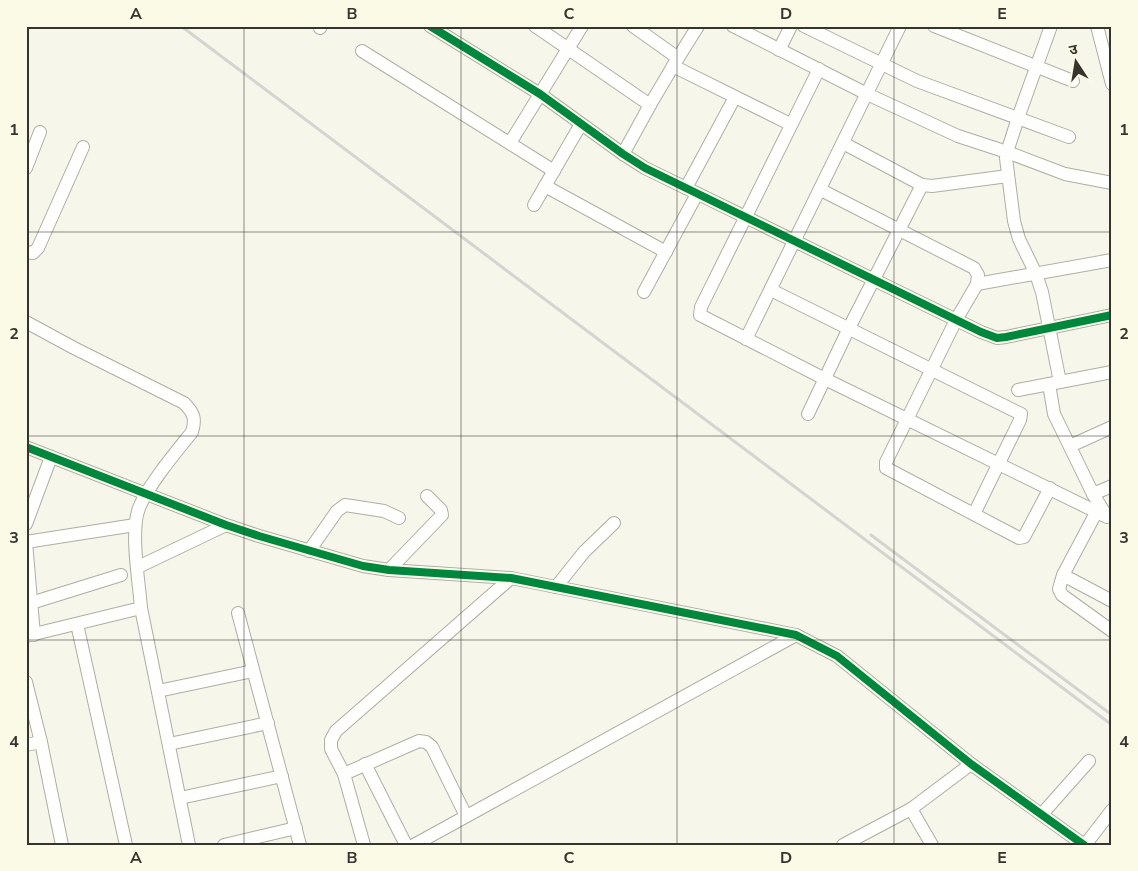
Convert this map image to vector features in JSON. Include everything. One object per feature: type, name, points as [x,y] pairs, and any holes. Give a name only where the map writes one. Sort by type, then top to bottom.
[{"type":"street","points":[[430,26],[540,94],[622,154],[645,168],[981,332],[997,338],[1049,326],[1112,315]]},
{"type":"street","points":[[535,26],[650,105]]},
{"type":"street","points":[[510,143],[582,26]]},
{"type":"street","points":[[633,26],[676,62],[735,97],[790,124]]},
{"type":"street","points":[[622,154],[698,26]]},
{"type":"street","points":[[733,26],[867,94],[958,136],[1066,174],[1112,183]]},
{"type":"street","points":[[779,50],[791,26]]},
{"type":"street","points":[[804,26],[917,81],[1069,136]]},
{"type":"street","points":[[746,339],[794,240],[821,190],[900,26]]},
{"type":"street","points":[[934,26],[1036,68],[1073,81]]},
{"type":"street","points":[[1050,26],[1007,152],[1008,176],[1014,220],[1019,239],[1036,274],[1049,326],[1054,383],[1054,414],[1105,517]]},
{"type":"street","points":[[1096,26],[1112,84]]},
{"type":"street","points":[[362,51],[554,171]]},
{"type":"street","points":[[818,69],[701,307],[700,315],[1105,517]]},
{"type":"street","points":[[644,292],[666,252],[691,191],[735,97]]},
{"type":"street","points":[[534,204],[581,124]]},
{"type":"street","points":[[26,168],[40,132]]},
{"type":"street","points":[[843,143],[922,185],[932,186],[1008,176]]},
{"type":"street","points":[[26,252],[34,253],[38,248],[83,147]]},
{"type":"street","points":[[808,414],[849,328],[922,185]]},
{"type":"street","points":[[545,186],[666,252]]},
{"type":"street","points":[[821,190],[974,268],[978,275],[977,284],[956,320],[907,418],[886,462],[886,468],[1022,538],[1026,535],[1050,488]]},
{"type":"street","points":[[977,284],[1112,260]]},
{"type":"street","points":[[771,290],[1021,414],[1020,420],[974,514]]},
{"type":"street","points":[[26,322],[184,403],[194,414],[195,422],[192,432],[146,493],[138,508],[135,525],[141,608],[189,845]]},
{"type":"street","points":[[1018,390],[1112,372]]},
{"type":"street","points":[[1070,446],[1112,427]]},
{"type":"street","points":[[26,447],[226,525],[363,566],[389,570],[511,578],[796,635],[837,656],[971,764],[1084,845],[1112,810]]},
{"type":"street","points":[[26,524],[52,457]]},
{"type":"street","points":[[1093,494],[1112,486]]},
{"type":"street","points":[[389,570],[442,514],[441,510],[426,496]]},
{"type":"street","points":[[309,551],[336,511],[345,505],[384,511],[399,518]]},
{"type":"street","points":[[1105,517],[1063,575],[1059,589],[1062,595],[1112,631]]},
{"type":"street","points":[[556,587],[584,552],[614,523]]},
{"type":"street","points":[[135,525],[26,542],[31,603],[30,636],[141,608]]},
{"type":"street","points":[[138,567],[226,525]]},
{"type":"street","points":[[31,603],[121,575]]},
{"type":"street","points":[[1063,575],[1112,601]]},
{"type":"street","points":[[364,845],[344,774],[331,749],[331,740],[336,730],[511,578]]},
{"type":"street","points":[[238,613],[300,845]]},
{"type":"street","points":[[77,624],[126,845]]},
{"type":"street","points":[[414,845],[796,635]]},
{"type":"street","points":[[158,691],[253,671]]},
{"type":"street","points":[[26,682],[41,742],[62,845]]},
{"type":"street","points":[[169,744],[268,723]]},
{"type":"street","points":[[344,774],[419,741],[426,742],[432,747],[466,816]]},
{"type":"street","points":[[26,745],[41,742]]},
{"type":"street","points":[[1042,814],[1089,761]]},
{"type":"street","points":[[365,764],[406,845]]},
{"type":"street","points":[[851,843],[911,810],[971,764]]},
{"type":"street","points":[[180,798],[282,776]]},
{"type":"street","points":[[911,810],[932,845]]},
{"type":"street","points":[[224,845],[296,828]]},
{"type":"railway","points":[[181,26],[1112,725]]},
{"type":"railway","points":[[871,535],[1112,715]]},
{"type":"cycle path","points":[[430,26],[540,94],[645,168],[981,332],[997,338],[1006,337],[1112,315]]},
{"type":"cycle path","points":[[26,447],[226,525],[363,566],[389,570],[511,578],[796,635],[837,656],[971,764],[1084,845]]}]
